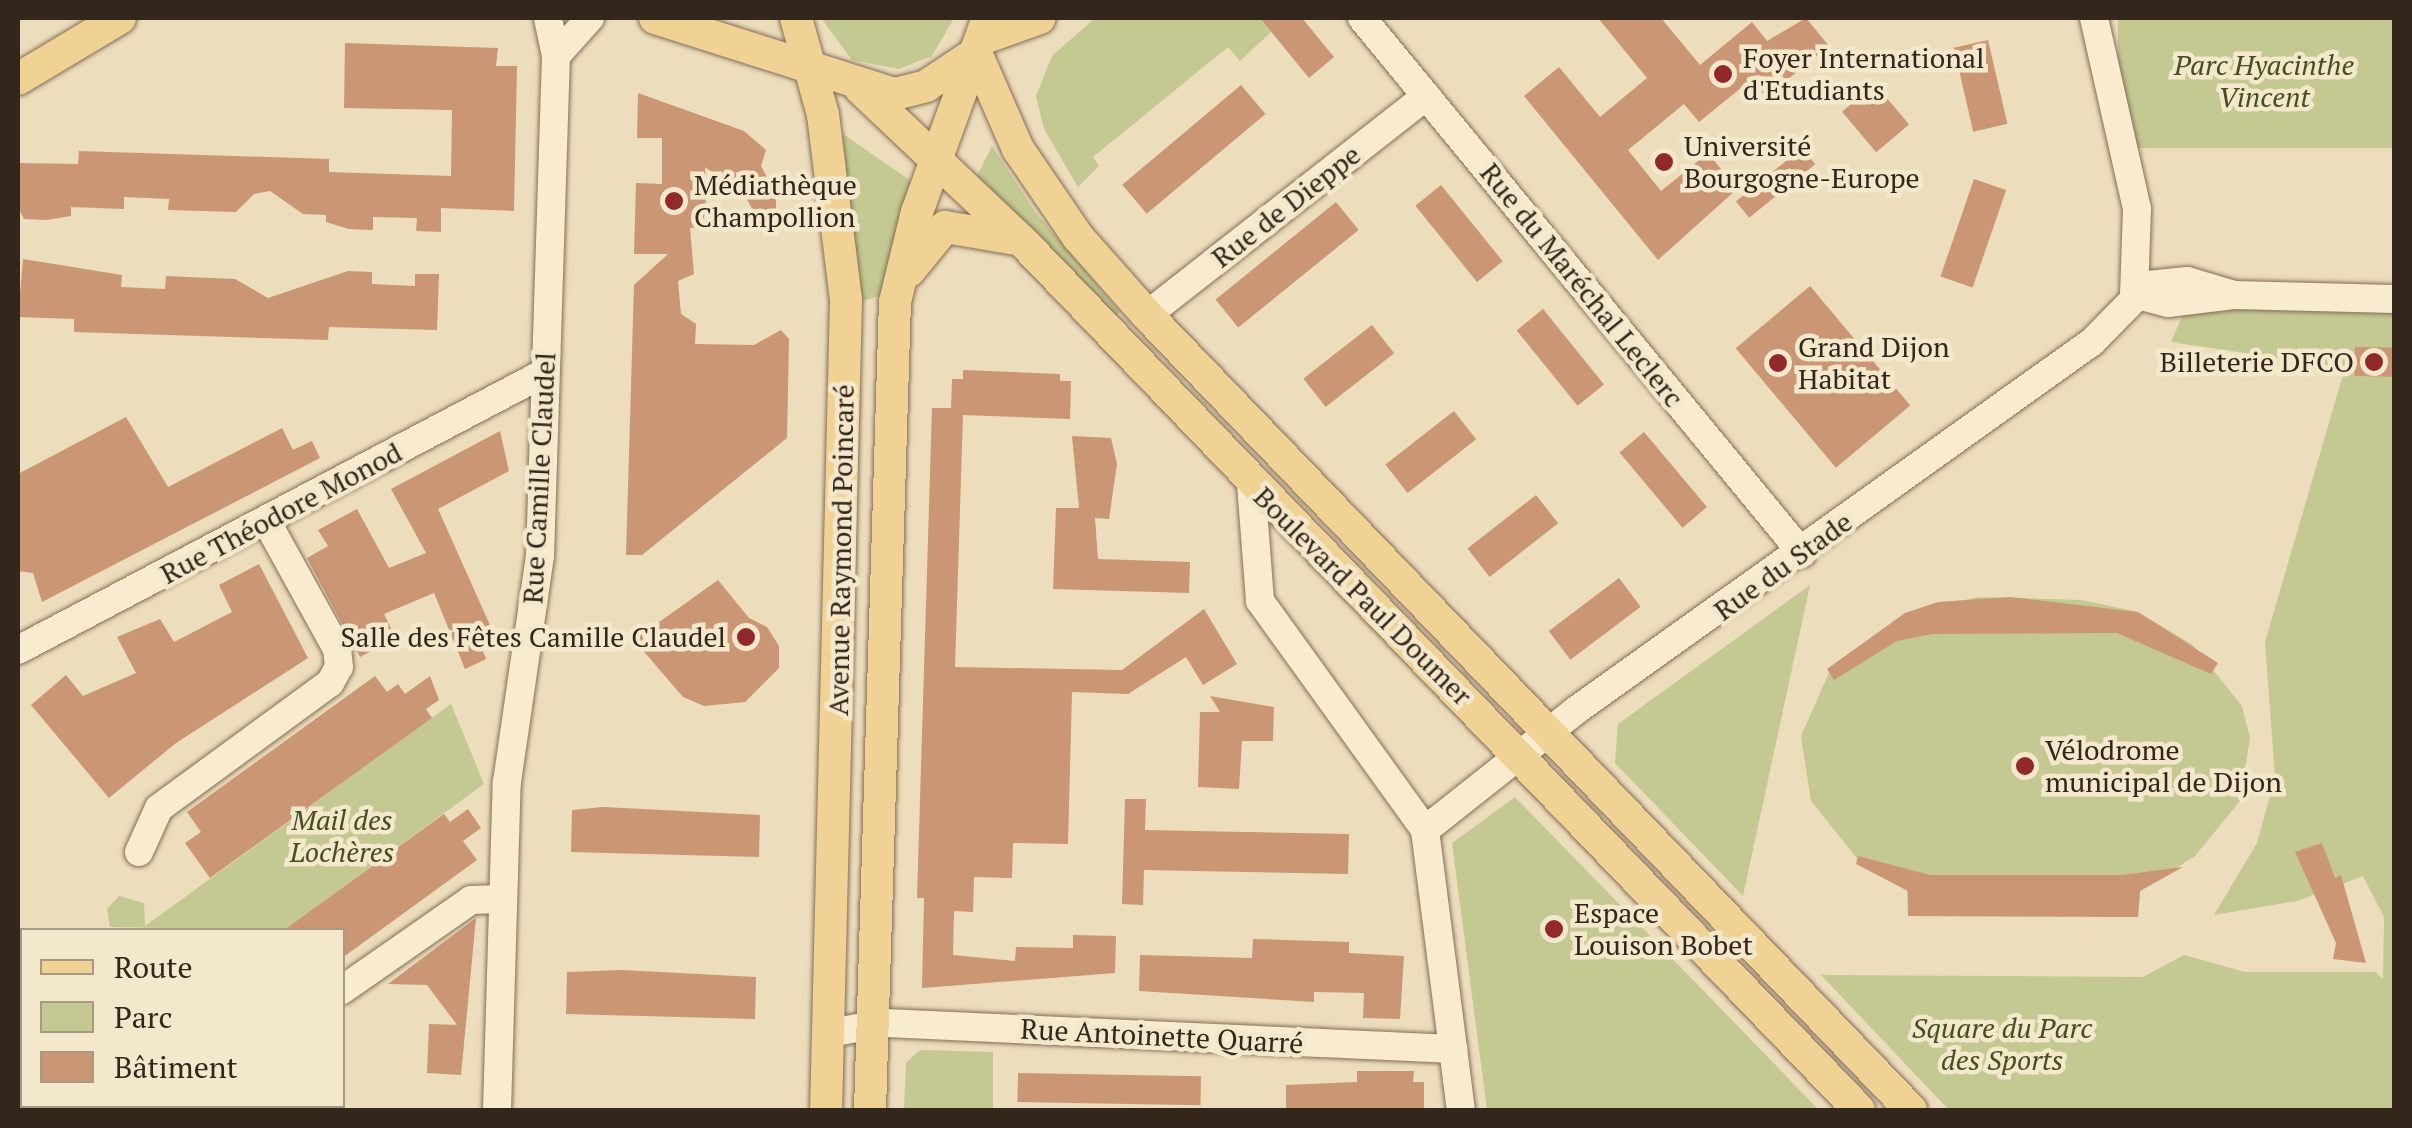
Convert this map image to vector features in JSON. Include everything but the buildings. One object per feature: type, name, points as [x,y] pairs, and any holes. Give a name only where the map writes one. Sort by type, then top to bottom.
[{"type":"main road","points":[[18,80],[120,18]]},
{"type":"main road","points":[[654,18],[814,69],[860,88],[896,94],[926,86],[983,36],[1040,18]]},
{"type":"main road","name":"Avenue Raymond Poincaré","points":[[796,18],[814,69],[846,300],[826,1110]]},
{"type":"main road","name":"Avenue Raymond Poincaré","points":[[870,1110],[894,302],[938,159],[983,36]]},
{"type":"main road","name":"Boulevard Paul Doumer","points":[[983,36],[1018,150],[1078,237],[1146,315],[1912,1110]]},
{"type":"main road","name":"Boulevard Paul Doumer","points":[[860,88],[1021,240],[1251,484],[1520,757],[1858,1110]]},
{"type":"main road","name":"Avenue Raymond Poincaré","points":[[894,302],[924,246],[945,227],[1021,240]]},
{"type":"street","name":"Rue Camille Claudel","points":[[497,1110],[508,782],[540,556],[556,56],[548,18]]},
{"type":"street","points":[[556,56],[590,18]]},
{"type":"street","name":"Rue du Maréchal Leclerc","points":[[1362,18],[1802,553]]},
{"type":"street","points":[[2094,18],[2136,209],[2134,294],[2172,280],[2234,296],[2394,300]]},
{"type":"street","name":"Rue de Dieppe","points":[[1146,315],[1426,96]]},
{"type":"street","name":"Rue du Stade","points":[[1425,830],[1548,732],[2092,342],[2134,294]]},
{"type":"street","name":"Rue Théodore Monod","points":[[18,650],[544,373]]},
{"type":"street","points":[[1251,484],[1260,601],[1425,830],[1461,1110]]},
{"type":"street","points":[[139,852],[159,808],[330,684],[339,667],[337,649],[267,522]]},
{"type":"street","points":[[345,988],[471,900],[502,899]]},
{"type":"street","points":[[829,1033],[872,1023]]},
{"type":"street","name":"Rue Antoinette Quarré","points":[[872,1023],[1453,1049]]},
{"type":"green space","points":[[821,18],[954,18],[932,56],[899,69],[852,60]]},
{"type":"green space","points":[[1095,18],[1260,18],[1271,32],[1240,61],[1228,47],[1093,157],[1099,166],[1078,187],[1044,129],[1036,96],[1052,56]]},
{"type":"green space","name":"Parc Hyacinthe Vincent","points":[[2118,18],[2394,18],[2394,148],[2118,148]]},
{"type":"green space","points":[[843,134],[914,183],[882,295],[856,303]]},
{"type":"green space","points":[[992,146],[1035,212],[1120,312],[1113,320],[976,178]]},
{"type":"green space","name":"Square du Parc des Sports","points":[[2185,310],[2394,310],[2394,1110],[1949,1110],[1821,975],[2143,977],[2184,955],[2245,972],[2375,972],[2383,979],[2384,917],[2363,876],[2297,901],[2214,915],[2257,843],[2275,777],[2265,642],[2345,368],[2171,342]]},
{"type":"green space","points":[[1810,585],[1743,896],[1615,763],[1618,724]]},
{"type":"green space","name":"Vélodrome municipal de Dijon","points":[[1978,597],[2082,600],[2138,612],[2193,645],[2242,706],[2250,738],[2240,801],[2195,856],[2140,891],[2138,917],[1908,916],[1907,891],[1856,857],[1811,801],[1801,736],[1831,668],[1905,613]]},
{"type":"green space","name":"Mail des Lochères","points":[[451,704],[484,784],[287,928],[110,927],[107,909],[119,896],[144,903],[145,926]]},
{"type":"green space","name":"Espace Louison Bobet","points":[[1515,797],[1819,1110],[1487,1110],[1452,843]]},
{"type":"green space","points":[[920,1050],[993,1052],[993,1110],[904,1110],[906,1063]]},
{"type":"place","name":"Foyer International d'Etudiants","points":[[1723,74]]},
{"type":"place","name":"Université Bourgogne-Europe","points":[[1664,162]]},
{"type":"place","name":"Médiathèque Champollion","points":[[674,201]]},
{"type":"place","name":"Billeterie DFCO","points":[[2374,362]]},
{"type":"place","name":"Grand Dijon Habitat","points":[[1778,363]]},
{"type":"place","name":"Salle des Fêtes Camille Claudel","points":[[746,637]]},
{"type":"place","name":"Vélodrome municipal de Dijon","points":[[2025,766]]},
{"type":"place","name":"Espace Louison Bobet","points":[[1554,929]]}]
